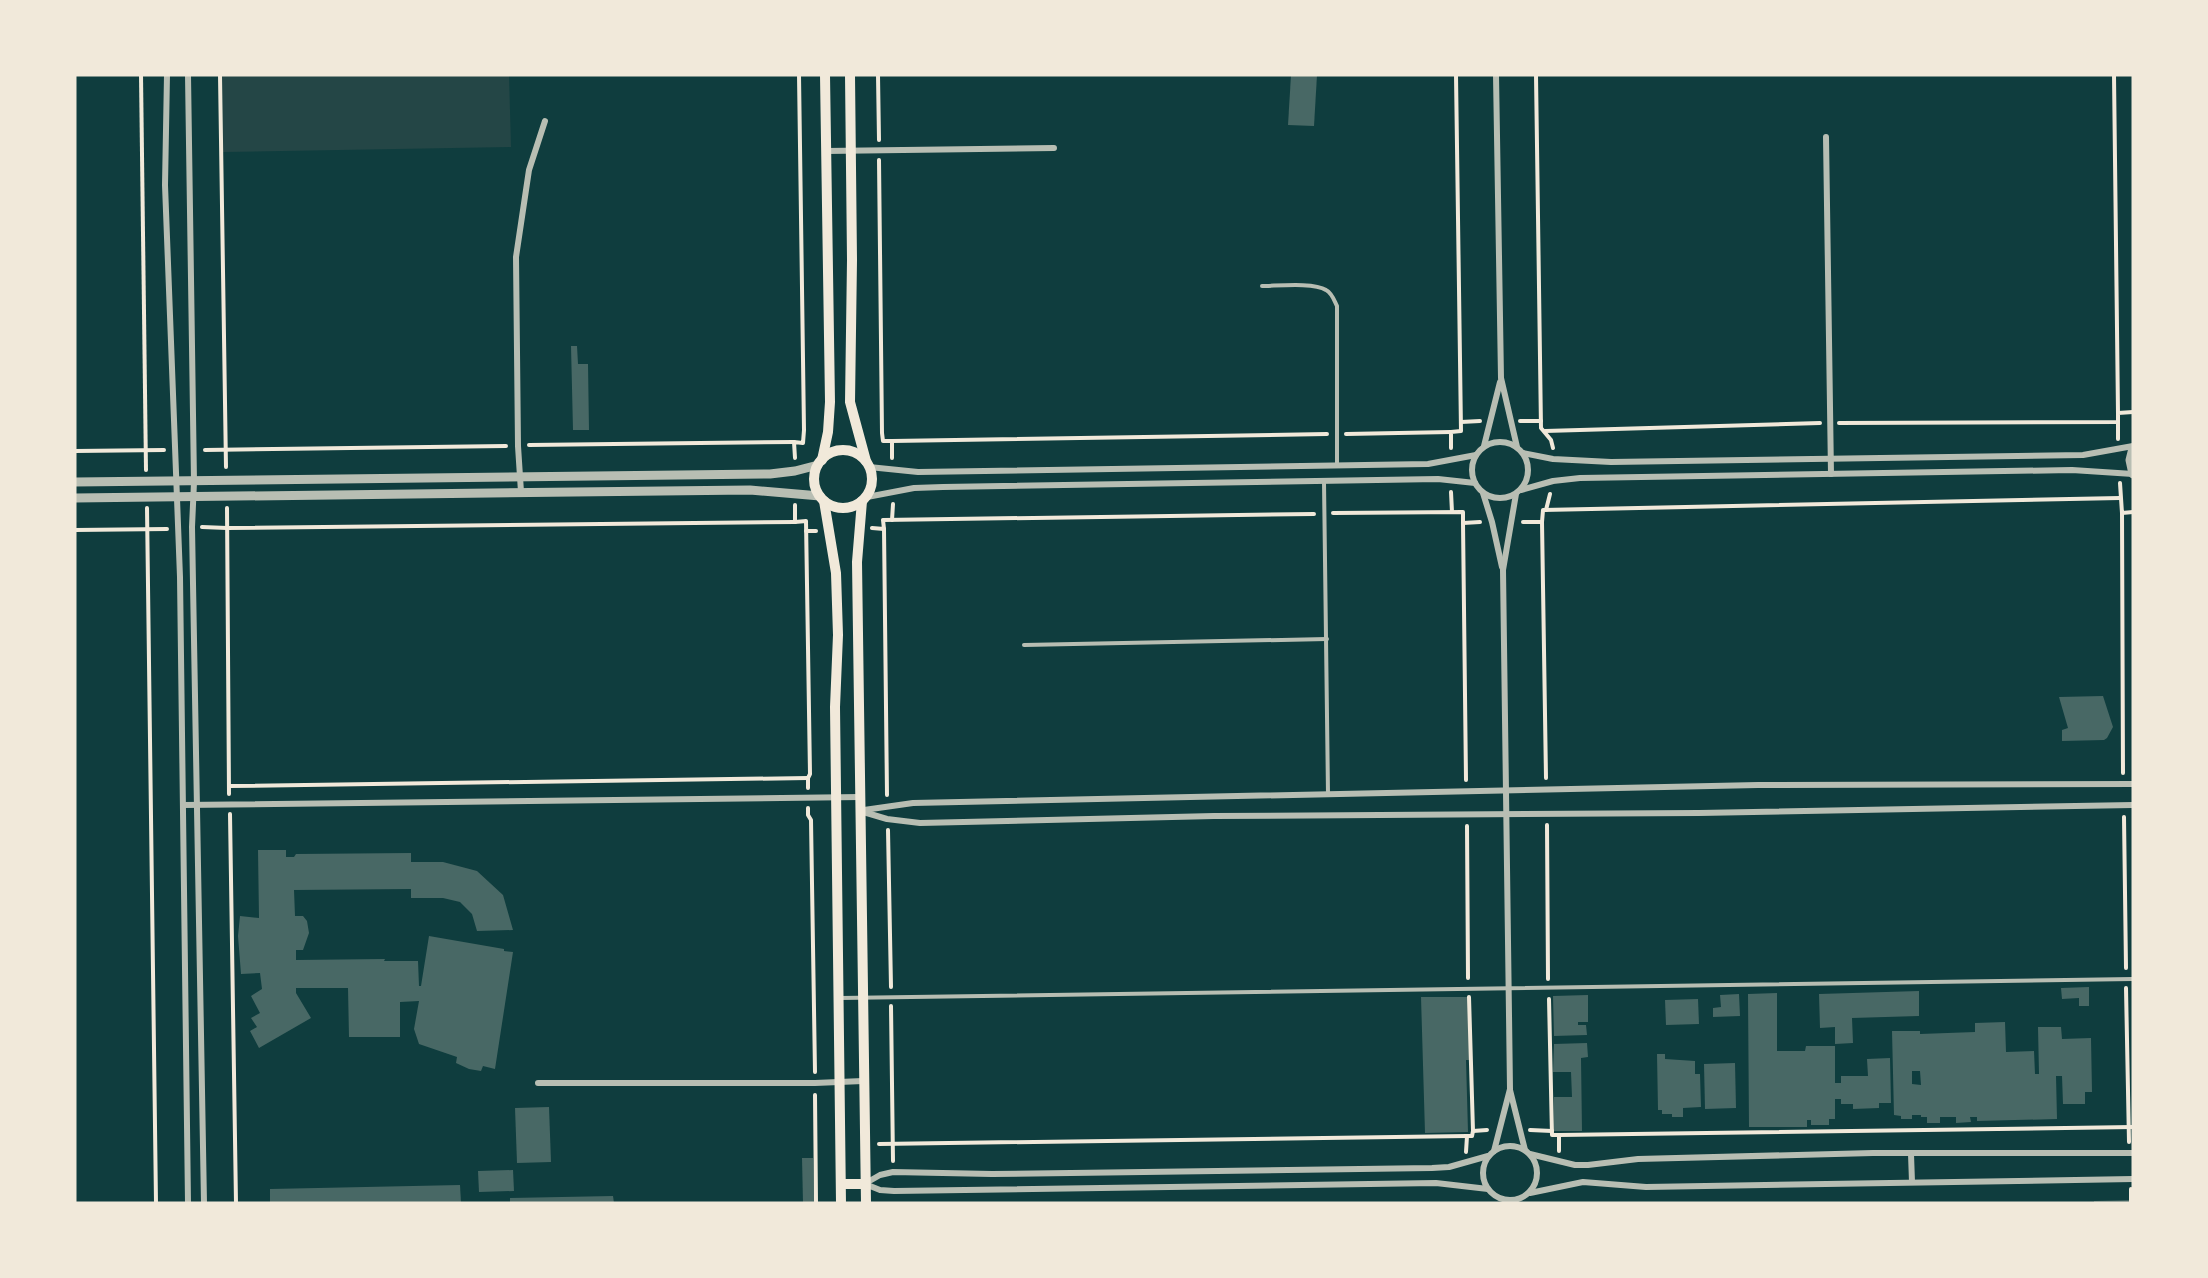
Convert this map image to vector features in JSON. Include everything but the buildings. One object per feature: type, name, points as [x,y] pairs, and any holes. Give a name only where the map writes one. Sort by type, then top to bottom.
[{"type":"main road","points":[[825,75],[830,392],[828,432],[815,481],[830,530],[836,573],[842,1203]]},
{"type":"main road","points":[[850,75],[850,402],[872,482],[864,499],[857,562],[866,1203]]},
{"type":"main road","points":[[820,463],[830,454],[849,451],[858,455],[867,464]]},
{"type":"main road","points":[[822,498],[839,508],[847,508],[864,499]]},
{"type":"main road","points":[[841,1184],[865,1184]]},
{"type":"street","points":[[167,75],[165,185],[179,528],[188,1203]]},
{"type":"street","points":[[188,75],[194,449],[192,527],[204,1203]]},
{"type":"street","points":[[1496,75],[1501,378],[1520,450],[1527,460],[1528,476],[1519,492],[1510,522],[1503,570],[1510,1089],[1527,1152],[1538,1169],[1535,1186],[1527,1198]]},
{"type":"street","points":[[521,492],[516,257],[529,170],[545,121]]},
{"type":"street","points":[[1826,137],[1831,474]]},
{"type":"street","points":[[826,151],[1054,148]]},
{"type":"street","points":[[1501,378],[1484,446],[1476,455],[1472,469],[1475,483],[1483,493],[1492,522],[1503,570]]},
{"type":"street","points":[[1483,493],[1500,499],[1553,481],[1580,478],[2072,470],[2133,474],[2130,460],[2133,447],[2083,455],[1583,462],[1553,459],[1520,450],[1501,441],[1484,446]]},
{"type":"street","points":[[867,464],[892,470],[918,472],[1428,464],[1476,455]]},
{"type":"street","points":[[75,482],[760,474],[795,471],[820,463]]},
{"type":"street","points":[[864,499],[893,491],[943,487],[1451,480],[1475,483]]},
{"type":"street","points":[[75,498],[750,490],[794,492],[822,498]]},
{"type":"street","points":[[860,811],[913,803],[1506,790],[1758,785],[2133,784]]},
{"type":"street","points":[[183,805],[860,797]]},
{"type":"street","points":[[860,811],[887,819],[920,823],[1202,816],[1711,813],[2133,805]]},
{"type":"street","points":[[538,1083],[841,1083],[864,1081]]},
{"type":"street","points":[[1494,1203],[1483,1173],[1491,1154],[1510,1089]]},
{"type":"street","points":[[865,1184],[879,1175],[893,1172],[992,1174],[1449,1167],[1509,1146],[1575,1165],[1638,1159],[2133,1153]]},
{"type":"street","points":[[1911,1154],[1912,1182]]},
{"type":"street","points":[[865,1184],[880,1190],[894,1191],[1436,1183],[1490,1191],[1508,1201],[1583,1182],[1646,1187],[2133,1179]]},
{"type":"lane","points":[[1262,286],[1316,287],[1326,290],[1333,297],[1337,306],[1337,465]]},
{"type":"lane","points":[[1324,482],[1328,794]]},
{"type":"lane","points":[[1024,645],[1327,639]]},
{"type":"lane","points":[[839,998],[2133,980]]},
{"type":"path","points":[[141,75],[146,481]]},
{"type":"path","points":[[220,75],[226,481]]},
{"type":"path","points":[[194,449],[803,443],[799,75]]},
{"type":"path","points":[[878,75],[883,441],[1332,434]]},
{"type":"path","points":[[1344,434],[1461,431],[1456,75]]},
{"type":"path","points":[[1536,75],[1541,421]]},
{"type":"path","points":[[2114,75],[2118,413]]},
{"type":"path","points":[[1450,432],[1451,461]]},
{"type":"path","points":[[892,441],[892,470]]},
{"type":"path","points":[[794,442],[795,471]]},
{"type":"path","points":[[75,451],[176,450]]},
{"type":"path","points":[[1451,480],[1452,512]]},
{"type":"path","points":[[892,520],[893,491]]},
{"type":"path","points":[[794,492],[795,522]]},
{"type":"path","points":[[146,497],[156,1203]]},
{"type":"path","points":[[227,497],[236,1203]]},
{"type":"path","points":[[1546,790],[1543,510],[2120,498],[2122,513],[2123,784]]},
{"type":"path","points":[[887,806],[883,520],[1463,512],[1466,792]]},
{"type":"path","points":[[2122,513],[2133,512]]},
{"type":"path","points":[[192,527],[806,521],[810,774],[808,778],[808,815],[812,820],[816,1203]]},
{"type":"path","points":[[1462,523],[1492,522]]},
{"type":"path","points":[[1510,522],[1542,522]]},
{"type":"path","points":[[75,530],[179,528]]},
{"type":"path","points":[[859,528],[884,529]]},
{"type":"path","points":[[806,531],[830,530]]},
{"type":"path","points":[[229,786],[808,778]]},
{"type":"path","points":[[1559,1135],[2131,1127],[2123,805]]},
{"type":"path","points":[[1467,814],[1468,989],[1473,1131]]},
{"type":"path","points":[[1547,814],[1552,1136]]},
{"type":"path","points":[[887,819],[893,1172]]},
{"type":"path","points":[[864,1143],[1467,1136]]},
{"type":"shaded area","points":[[222,75],[509,75],[511,147],[223,152]]}]
